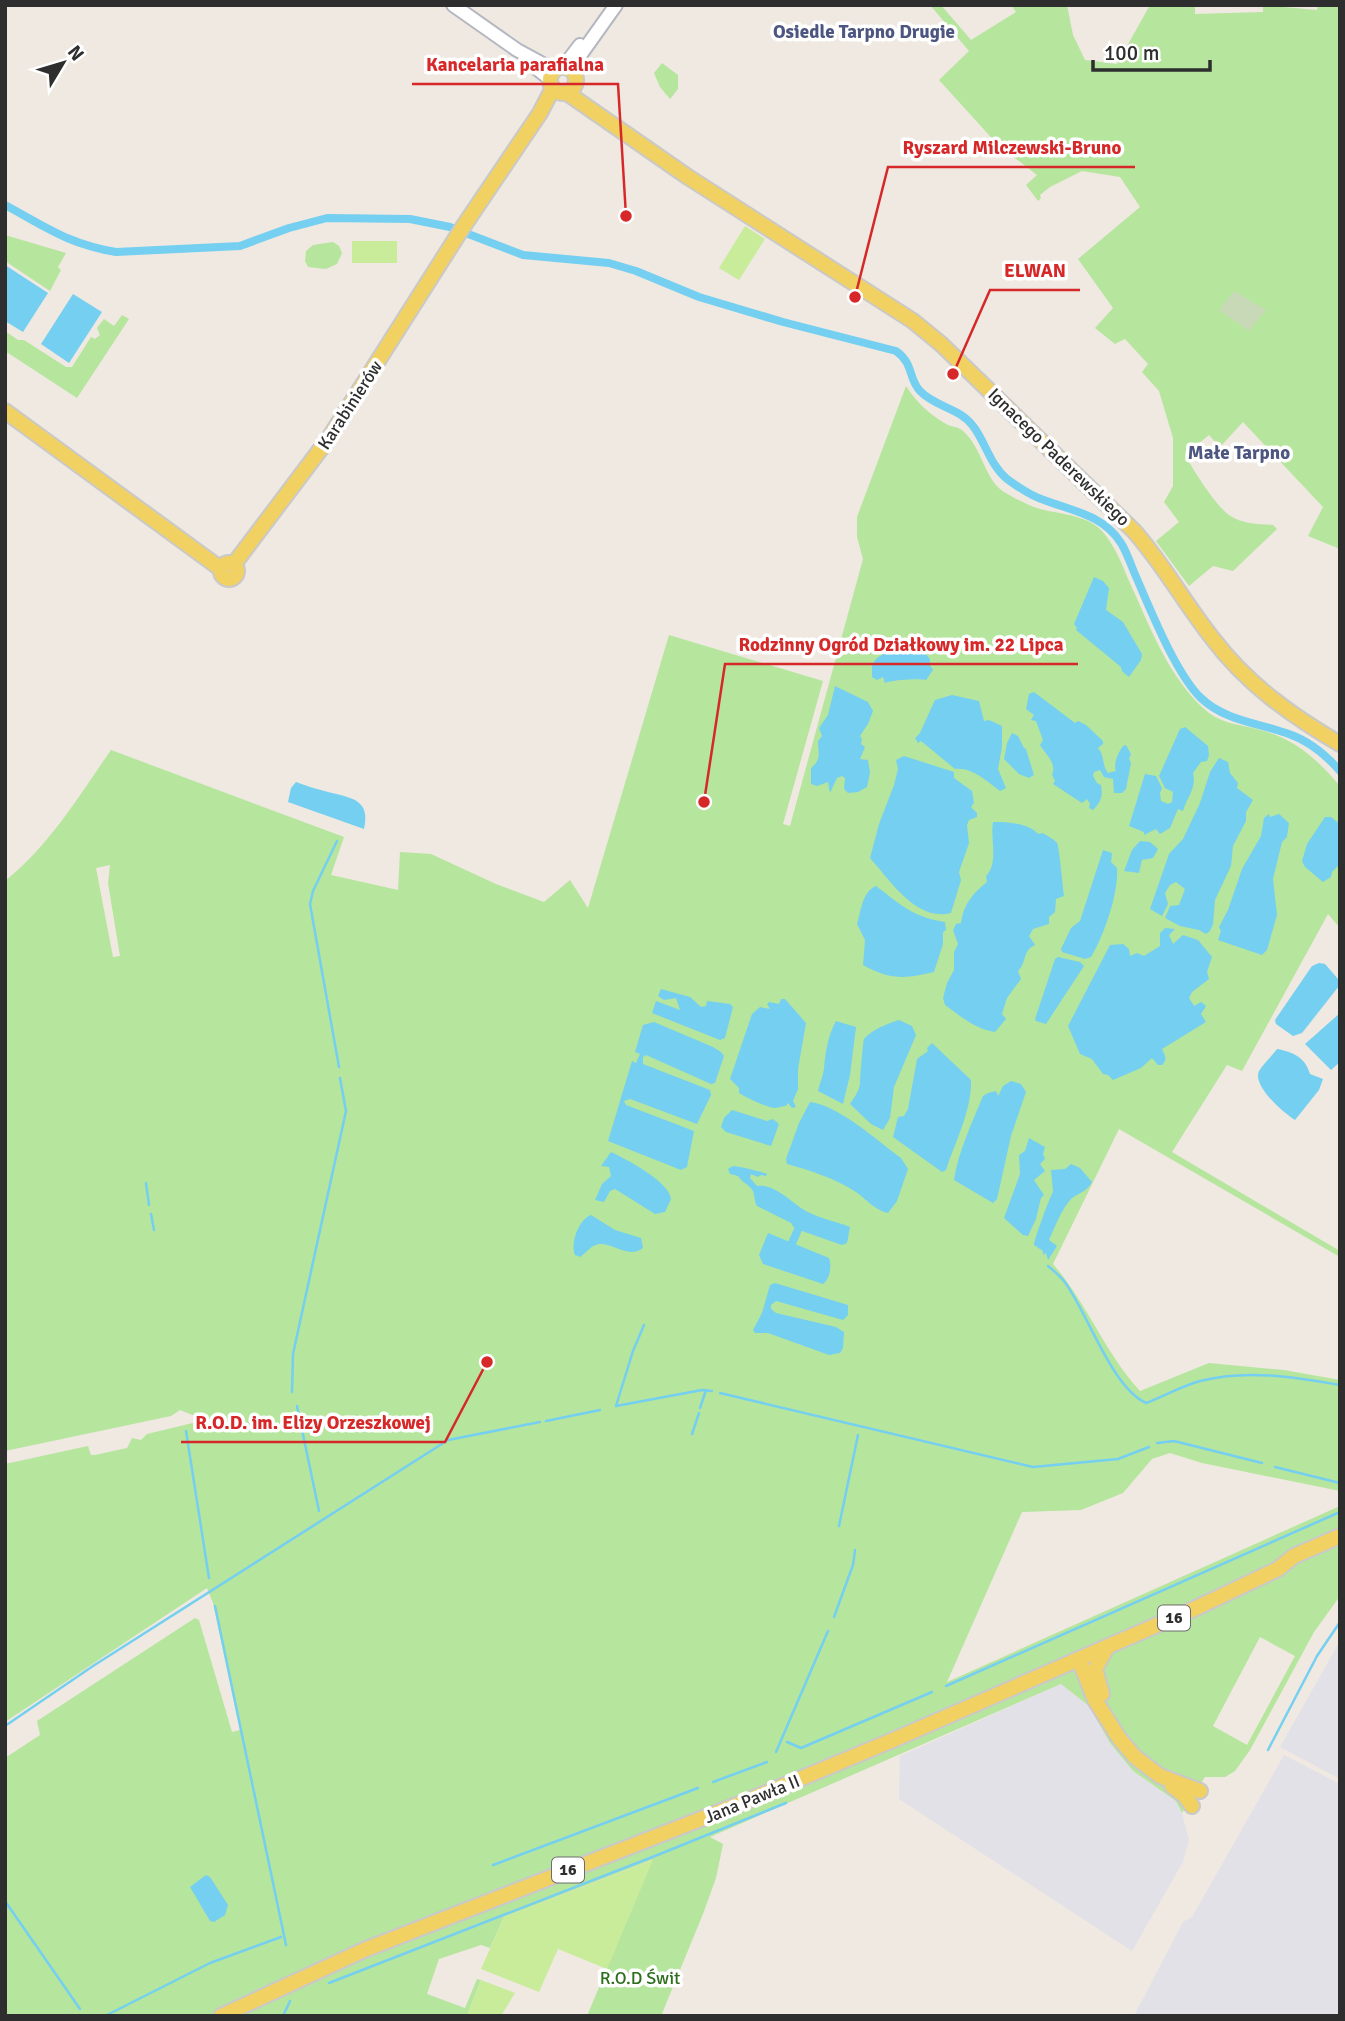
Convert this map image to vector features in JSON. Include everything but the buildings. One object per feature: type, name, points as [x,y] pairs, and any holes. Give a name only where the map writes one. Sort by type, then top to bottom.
[{"type":"main road","name":"Karabinierów","points":[[5,411],[227,566],[329,438],[459,233],[562,81]]},
{"type":"main road","name":"Ignacego Paderewskiego","points":[[562,81],[601,115],[688,177],[902,315],[941,344],[1134,531],[1162,565],[1213,640],[1233,663],[1269,697],[1340,744]]},
{"type":"main road","name":"Jana Pawła II","points":[[221,2016],[364,1950],[742,1803],[1079,1660],[1278,1569],[1294,1556],[1340,1536]]},
{"type":"main road","name":"Jana Pawła II","points":[[1278,1569],[1290,1568],[1340,1547]]},
{"type":"main road","points":[[1106,1648],[1095,1670],[1111,1726]]},
{"type":"main road","points":[[1079,1660],[1095,1700],[1111,1726],[1135,1757],[1186,1797],[1192,1806]]},
{"type":"main road","points":[[1160,1776],[1200,1791]]},
{"type":"street","points":[[453,5],[562,81],[616,5]]},
{"type":"shaded area","points":[[1340,1641],[1340,1779],[1280,1747]]},
{"type":"shaded area","points":[[1061,1684],[1089,1706],[1110,1743],[1133,1771],[1176,1801],[1182,1813],[1189,1840],[1183,1862],[1132,1951],[899,1799],[900,1756]]},
{"type":"shaded area","points":[[1284,1755],[1340,1784],[1340,2016],[1134,2016],[1183,1922],[1192,1917]]},
{"type":"green space","points":[[930,5],[941,5],[971,40],[1016,12],[1011,5],[1067,5],[1073,35],[1085,60],[1117,64],[1150,5],[1195,5],[1195,14],[1263,12],[1263,5],[1317,10],[1318,5],[1340,5],[1340,549],[1308,536],[1323,507],[1243,422],[1220,447],[1209,435],[1185,455],[1211,496],[1229,515],[1245,522],[1273,525],[1277,529],[1233,571],[1213,566],[1189,586],[1156,541],[1179,522],[1164,502],[1173,486],[1173,438],[1159,391],[1142,372],[1148,364],[1125,339],[1115,344],[1095,328],[1113,308],[1078,259],[1140,207],[1120,177],[1082,171],[1050,187],[1040,195],[1038,201],[1026,185],[1037,175],[998,145],[939,80],[969,51]]},
{"type":"green space","points":[[662,63],[678,75],[678,89],[670,99],[660,87],[654,73]]},
{"type":"green space","points":[[745,226],[765,239],[739,280],[719,268]]},
{"type":"green space","points":[[5,235],[66,253],[50,291],[5,261]]},
{"type":"green space","points":[[352,241],[397,241],[397,263],[352,263]]},
{"type":"green space","points":[[333,242],[339,246],[342,253],[337,264],[326,269],[308,267],[305,261],[306,251],[313,245]]},
{"type":"green space","points":[[1234,291],[1266,310],[1249,331],[1219,310]]},
{"type":"green space","points":[[122,315],[129,319],[77,398],[5,351],[5,331],[66,367],[72,367],[91,337],[95,339],[100,335],[97,328],[104,319],[114,326]]},
{"type":"green space","name":"R.O.D Świt","points":[[906,386],[930,413],[961,430],[968,437],[1001,490],[1032,506],[1074,516],[1094,524],[1102,531],[1117,553],[1174,673],[1209,713],[1228,722],[1276,735],[1297,746],[1324,768],[1340,786],[1340,928],[1328,914],[1242,1071],[1227,1065],[1172,1152],[1340,1251],[1340,1257],[1119,1129],[1053,1264],[1076,1295],[1116,1361],[1140,1391],[1209,1363],[1284,1370],[1340,1380],[1340,1491],[1202,1463],[1170,1453],[1152,1459],[1123,1493],[1081,1510],[1022,1512],[947,1682],[1340,1506],[1340,1596],[1314,1632],[1250,1750],[1235,1771],[1225,1777],[1205,1777],[1182,1813],[1176,1801],[1133,1771],[1110,1743],[1089,1706],[1061,1684],[710,1837],[723,1844],[716,1878],[661,2016],[587,2016],[652,1860],[504,1917],[490,1948],[481,1945],[439,1959],[427,1994],[465,2008],[477,1979],[481,1980],[467,2016],[8,2016],[5,2011],[5,1758],[40,1735],[37,1721],[195,1618],[199,1620],[232,1732],[240,1730],[213,1603],[207,1588],[5,1722],[5,1464],[88,1446],[91,1455],[127,1448],[132,1438],[141,1440],[147,1434],[205,1420],[180,1410],[171,1416],[5,1451],[5,881],[49,836],[111,750],[344,837],[331,875],[398,890],[400,852],[431,854],[496,884],[544,902],[570,880],[588,908],[669,635],[823,681],[783,824],[790,826],[863,559],[857,537],[857,517]],"holes":[[[110,865],[108,883],[120,956],[113,957],[96,868]],[[1260,1637],[1295,1656],[1247,1745],[1213,1726]]]},
{"type":"green space","points":[[653,1860],[607,1969],[558,1949],[539,1992],[481,1969],[504,1917]]},
{"type":"green space","points":[[481,1980],[515,1993],[501,2016],[467,2016]]},
{"type":"water","points":[[5,265],[48,293],[23,332],[5,321]]},
{"type":"water","points":[[73,294],[102,312],[69,363],[41,344]]},
{"type":"water","points":[[1094,577],[1109,588],[1106,610],[1123,622],[1142,654],[1129,677],[1121,667],[1076,630],[1074,624]]},
{"type":"water","points":[[907,645],[921,649],[930,659],[933,670],[926,680],[885,683],[883,677],[877,680],[872,677],[872,664],[877,658],[896,646]]},
{"type":"water","points":[[835,686],[868,702],[873,711],[860,736],[861,744],[865,747],[860,759],[868,760],[870,773],[867,787],[858,792],[848,793],[844,789],[845,778],[842,776],[837,778],[830,793],[828,782],[817,786],[811,784],[811,768],[818,759],[818,741],[822,736],[819,728],[828,715]]},
{"type":"water","points":[[1034,692],[1075,723],[1078,721],[1086,725],[1103,741],[1098,748],[1108,773],[1116,771],[1116,758],[1126,745],[1131,754],[1131,763],[1126,789],[1122,793],[1114,793],[1113,779],[1104,777],[1100,770],[1094,772],[1093,776],[1101,785],[1102,792],[1100,801],[1093,810],[1089,808],[1087,799],[1082,803],[1053,784],[1055,781],[1052,763],[1040,745],[1043,740],[1036,721],[1031,720],[1034,715],[1026,709],[1029,694]]},
{"type":"water","points":[[952,695],[979,701],[984,721],[989,720],[1002,726],[998,769],[1006,788],[1000,791],[968,770],[955,769],[921,741],[918,743],[915,738],[935,700]]},
{"type":"water","points":[[1185,727],[1208,746],[1207,761],[1201,762],[1193,773],[1191,792],[1183,811],[1178,809],[1170,828],[1160,834],[1156,829],[1144,835],[1144,832],[1129,826],[1145,774],[1156,776],[1162,788],[1161,801],[1168,804],[1172,802],[1173,792],[1165,788],[1159,776],[1180,729]]},
{"type":"water","points":[[1012,733],[1018,736],[1026,749],[1034,775],[1029,778],[1019,774],[1004,759]]},
{"type":"water","points":[[904,756],[954,772],[954,778],[972,791],[974,803],[971,807],[977,817],[969,820],[967,825],[969,843],[959,872],[961,880],[951,913],[938,914],[915,905],[870,858],[894,785],[898,769],[896,760]]},
{"type":"water","points":[[1219,758],[1228,762],[1230,773],[1238,783],[1237,788],[1253,800],[1233,846],[1231,866],[1215,900],[1213,924],[1206,934],[1165,918],[1170,906],[1179,905],[1185,889],[1176,882],[1170,885],[1165,893],[1168,904],[1162,916],[1150,909],[1169,854],[1183,839],[1200,803],[1210,772]]},
{"type":"water","points":[[296,782],[357,802],[365,811],[364,829],[288,802],[291,788]]},
{"type":"water","points":[[1269,814],[1270,817],[1279,814],[1289,823],[1273,879],[1277,915],[1267,950],[1262,955],[1218,940],[1221,931],[1219,927],[1242,869],[1261,836],[1264,818]]},
{"type":"water","points":[[1325,817],[1331,817],[1340,824],[1340,864],[1331,877],[1323,882],[1305,867],[1302,861],[1307,844]]},
{"type":"water","points":[[993,822],[1023,825],[1056,842],[1064,896],[1056,899],[1055,912],[1049,917],[1049,924],[1033,929],[1029,936],[1035,945],[1026,953],[1018,971],[1021,979],[1007,998],[1002,1014],[1006,1019],[995,1032],[962,1018],[945,1005],[943,998],[954,970],[954,952],[958,944],[953,930],[956,924],[961,923],[970,900],[987,882],[986,876],[993,858]]},
{"type":"water","points":[[1140,841],[1150,842],[1158,849],[1153,858],[1142,860],[1139,873],[1124,871],[1132,850]]},
{"type":"water","points":[[1103,850],[1112,853],[1111,862],[1117,868],[1116,889],[1101,938],[1091,957],[1085,959],[1062,952],[1061,949],[1071,928],[1080,921]]},
{"type":"water","points":[[876,886],[916,913],[945,922],[943,944],[934,972],[898,977],[863,965],[865,940],[857,924],[865,897]]},
{"type":"water","points":[[1165,928],[1175,929],[1169,935],[1173,944],[1183,935],[1198,940],[1212,957],[1207,972],[1209,979],[1192,992],[1189,998],[1194,1006],[1201,1002],[1206,1006],[1201,1014],[1206,1022],[1162,1049],[1165,1059],[1162,1065],[1158,1065],[1152,1058],[1141,1068],[1113,1080],[1103,1074],[1092,1059],[1080,1054],[1068,1026],[1110,945],[1123,944],[1129,949],[1130,956],[1137,953],[1144,956],[1160,946],[1160,933]]},
{"type":"water","points":[[1058,957],[1080,962],[1084,966],[1046,1024],[1035,1019],[1055,959]]},
{"type":"water","points":[[1325,964],[1338,979],[1339,986],[1302,1033],[1293,1036],[1276,1024],[1275,1020],[1312,966]]},
{"type":"water","points":[[661,989],[690,997],[701,1007],[706,1006],[707,1001],[730,1004],[733,1007],[725,1038],[720,1040],[652,1013],[656,1001],[680,1010],[676,998],[664,1000],[658,996]]},
{"type":"water","points":[[781,999],[785,999],[806,1023],[798,1069],[798,1089],[793,1101],[796,1107],[792,1108],[788,1103],[786,1106],[774,1108],[751,1100],[739,1093],[739,1088],[730,1079],[752,1014],[760,1007],[770,1009],[767,1004],[769,1002],[779,1004]]},
{"type":"water","points":[[1340,1013],[1340,1062],[1331,1070],[1305,1044]]},
{"type":"water","points":[[899,1020],[912,1026],[916,1035],[894,1087],[890,1118],[883,1130],[871,1124],[850,1104],[859,1087],[864,1039],[885,1025]]},
{"type":"water","points":[[836,1021],[856,1027],[843,1104],[818,1091],[829,1038]]},
{"type":"water","points":[[654,1022],[713,1047],[724,1056],[715,1083],[711,1084],[646,1055],[643,1057],[643,1064],[710,1090],[711,1095],[697,1124],[630,1099],[624,1101],[626,1105],[694,1131],[687,1167],[681,1170],[608,1141],[632,1061],[636,1063],[640,1054],[635,1052],[643,1025]]},
{"type":"water","points":[[932,1043],[971,1080],[966,1114],[946,1170],[942,1172],[893,1137],[898,1117],[904,1116],[908,1109],[917,1059],[928,1051],[927,1048]]},
{"type":"water","points":[[1277,1049],[1298,1056],[1310,1074],[1323,1079],[1319,1090],[1295,1120],[1270,1098],[1258,1077],[1261,1068]]},
{"type":"water","points":[[1011,1081],[1021,1084],[1026,1092],[1011,1136],[997,1199],[993,1203],[954,1180],[962,1148],[983,1096],[996,1091],[998,1096],[1003,1086]]},
{"type":"water","points":[[810,1102],[845,1117],[901,1158],[908,1169],[897,1201],[888,1213],[839,1183],[787,1164],[786,1159],[799,1123]]},
{"type":"water","points":[[732,1110],[767,1121],[773,1119],[779,1124],[771,1146],[726,1132],[721,1127],[724,1118]]},
{"type":"water","points":[[1029,1138],[1045,1147],[1045,1159],[1040,1164],[1045,1171],[1034,1180],[1044,1195],[1028,1236],[1023,1235],[1004,1218],[1020,1174],[1019,1155],[1025,1151]]},
{"type":"water","points":[[611,1152],[663,1185],[671,1199],[665,1212],[655,1214],[615,1189],[610,1191],[604,1202],[595,1200],[602,1184],[611,1176],[609,1167],[601,1166]]},
{"type":"water","points":[[1071,1164],[1080,1168],[1092,1182],[1071,1199],[1061,1213],[1049,1240],[1057,1246],[1048,1260],[1046,1253],[1043,1255],[1043,1251],[1034,1245],[1053,1192],[1051,1170],[1065,1169]]},
{"type":"water","points":[[733,1166],[767,1174],[758,1177],[751,1174],[750,1178],[757,1186],[775,1190],[806,1211],[850,1227],[847,1243],[842,1245],[802,1231],[798,1234],[791,1223],[757,1206],[751,1189],[738,1176],[730,1174],[728,1169]]},
{"type":"water","points":[[591,1215],[615,1230],[641,1238],[643,1248],[632,1252],[599,1244],[580,1257],[575,1255],[577,1232],[583,1221]]},
{"type":"water","points":[[768,1233],[829,1258],[830,1272],[825,1282],[823,1284],[763,1264],[759,1255]]},
{"type":"water","points":[[775,1283],[848,1305],[848,1315],[843,1320],[776,1301],[771,1305],[771,1309],[776,1313],[836,1327],[844,1332],[840,1353],[829,1355],[768,1333],[755,1333],[753,1330],[762,1313],[770,1285]]},
{"type":"water","points":[[206,1875],[228,1905],[225,1915],[214,1922],[210,1921],[190,1887]]},
{"type":"waterway","points":[[5,205],[71,239],[116,252],[240,246],[289,228],[327,218],[410,219],[450,227],[523,255],[609,263],[699,297],[896,351],[906,361],[920,391],[968,420],[996,467],[1007,479],[1034,496],[1096,520],[1114,534],[1125,550],[1172,656],[1201,698],[1231,717],[1303,740],[1323,754],[1340,771]]},
{"type":"waterway","points":[[337,841],[313,891],[310,904],[339,1067]]},
{"type":"waterway","points":[[292,1392],[293,1354],[346,1111],[340,1078]]},
{"type":"waterway","points":[[146,1183],[149,1205]]},
{"type":"waterway","points":[[151,1214],[154,1230]]},
{"type":"waterway","points":[[792,1243],[797,1232]]},
{"type":"waterway","points":[[1048,1266],[1073,1294],[1100,1347],[1122,1381],[1133,1394],[1146,1403],[1200,1381],[1235,1375],[1288,1377],[1340,1385]]},
{"type":"waterway","points":[[644,1325],[616,1406],[702,1390],[712,1391]]},
{"type":"waterway","points":[[700,1408],[706,1390]]},
{"type":"waterway","points":[[720,1393],[1033,1467],[1118,1459],[1149,1447]]},
{"type":"waterway","points":[[297,1406],[319,1511]]},
{"type":"waterway","points":[[546,1421],[600,1410]]},
{"type":"waterway","points":[[692,1434],[699,1413]]},
{"type":"waterway","points":[[5,1726],[93,1666],[448,1440],[540,1422]]},
{"type":"waterway","points":[[186,1431],[209,1578]]},
{"type":"waterway","points":[[839,1526],[858,1435]]},
{"type":"waterway","points":[[1157,1443],[1174,1441],[1262,1463]]},
{"type":"waterway","points":[[1275,1467],[1340,1483]]},
{"type":"waterway","points":[[946,1686],[1340,1512]]},
{"type":"waterway","points":[[834,1617],[853,1565],[855,1550]]},
{"type":"waterway","points":[[215,1606],[286,1945]]},
{"type":"waterway","points":[[1268,1750],[1317,1656],[1340,1622]]},
{"type":"waterway","points":[[776,1752],[828,1631]]},
{"type":"waterway","points":[[787,1742],[801,1748],[932,1692]]},
{"type":"waterway","points":[[713,1782],[767,1762]]},
{"type":"waterway","points":[[493,1865],[698,1788]]},
{"type":"waterway","points":[[329,1983],[786,1803]]},
{"type":"waterway","points":[[5,1901],[80,2009]]},
{"type":"waterway","points":[[105,2016],[210,1963],[281,1937]]},
{"type":"waterway","points":[[283,2016],[290,2001]]},
{"type":"place","name":"Kancelaria parafialna","points":[[626,216]]},
{"type":"place","name":"Ryszard Milczewski-Bruno","points":[[855,297]]},
{"type":"place","name":"ELWAN","points":[[953,374]]},
{"type":"place","name":"Rodzinny Ogród Działkowy im. 22 Lipca","points":[[704,802]]},
{"type":"place","name":"R.O.D. im. Elizy Orzeszkowej","points":[[487,1362]]},
{"type":"district","name":"Osiedle Tarpno Drugie","points":[[864,32]]},
{"type":"district","name":"Małe Tarpno","points":[[1239,453]]}]
